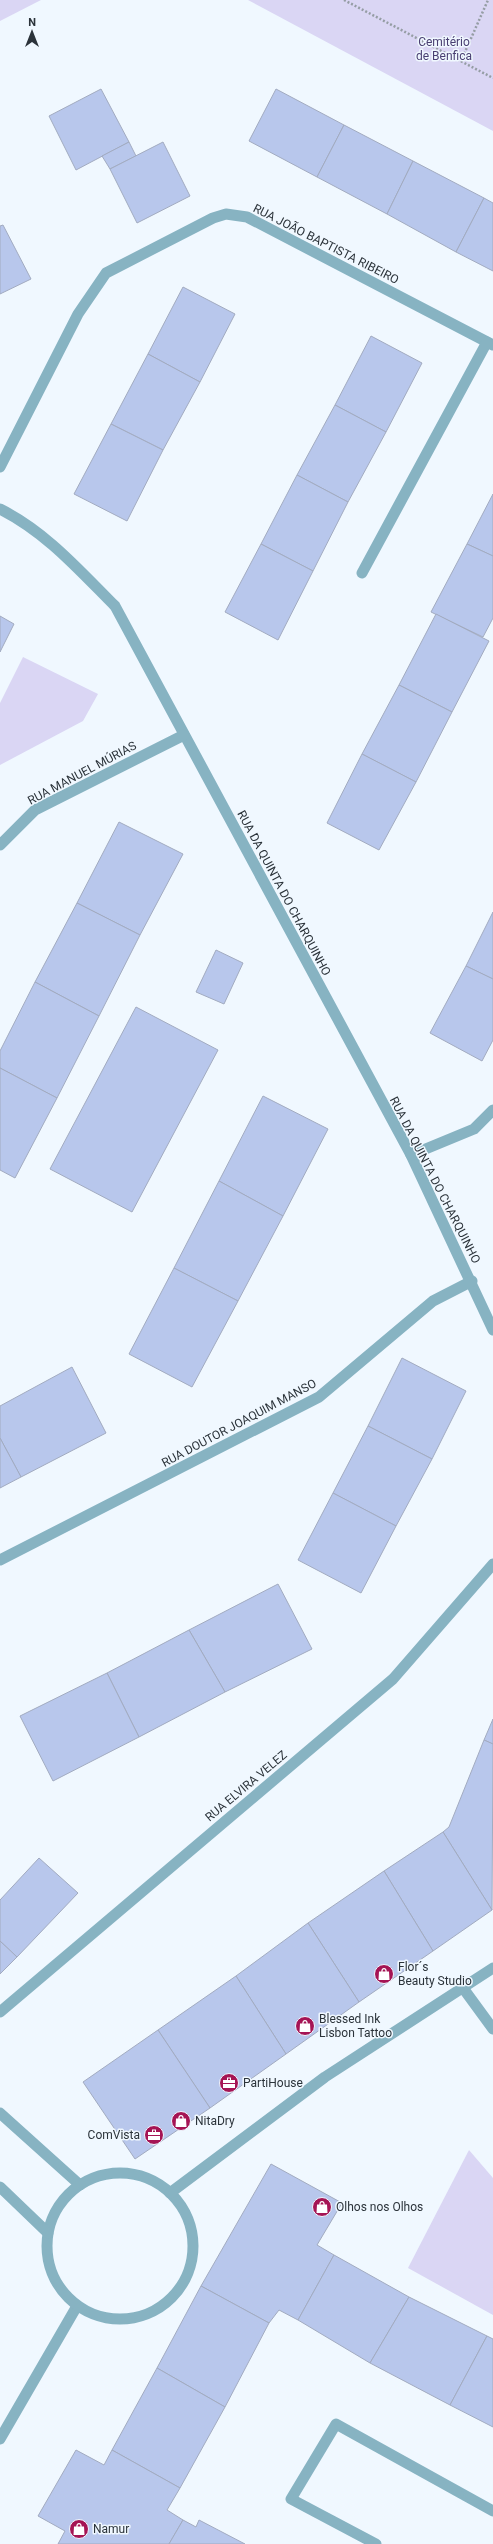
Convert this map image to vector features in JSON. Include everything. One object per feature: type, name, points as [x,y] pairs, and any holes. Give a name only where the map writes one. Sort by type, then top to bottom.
[{"type":"street","name":"RUA JOÃO BAPTISTA RIBEIRO","points":[[0,467],[78,314],[106,273],[213,218],[226,214],[247,216],[490,344]]},
{"type":"street","points":[[362,573],[490,344]]},
{"type":"street","name":"RUA DA QUINTA DO CHARQUINHO","points":[[0,509],[22,520],[53,543],[115,606],[411,1155],[472,1281],[493,1330]]},
{"type":"street","name":"RUA MANUEL MÚRIAS","points":[[0,845],[35,810],[184,735]]},
{"type":"street","points":[[411,1155],[474,1130],[493,1110]]},
{"type":"street","name":"RUA DOUTOR JOAQUIM MANSO","points":[[0,1560],[320,1397],[434,1301],[472,1281]]},
{"type":"street","name":"RUA ELVIRA VELEZ","points":[[0,2012],[393,1679],[493,1564]]},
{"type":"street","points":[[170,2194],[325,2077],[493,1968]]},
{"type":"street","points":[[463,1988],[493,2029]]},
{"type":"street","points":[[0,2113],[80,2185]]},
{"type":"street","points":[[117,2173],[136,2175],[148,2180],[170,2194],[183,2208],[191,2227],[193,2247],[191,2266],[183,2284],[174,2295],[154,2311],[135,2318],[115,2319],[102,2316],[77,2306],[62,2291],[52,2274],[47,2254],[48,2233],[54,2214],[65,2198],[80,2185],[98,2177],[117,2173]]},
{"type":"street","points":[[0,2187],[48,2233]]},
{"type":"street","points":[[0,2440],[77,2306]]},
{"type":"street","points":[[376,2544],[292,2499],[336,2424],[493,2511]]},
{"type":"path","points":[[344,0],[493,78]]},
{"type":"path","points":[[461,61],[488,0]]},
{"type":"green space","points":[[0,0],[41,0],[0,21]]},
{"type":"green space","name":"Cemitério de Benfica","points":[[248,0],[493,0],[493,131]]},
{"type":"green space","points":[[23,657],[98,694],[83,721],[0,765],[0,703]]},
{"type":"green space","points":[[469,2150],[493,2178],[493,2315],[408,2268]]},
{"type":"building","points":[[101,89],[129,142],[76,170],[49,116]]},
{"type":"building","points":[[276,89],[344,125],[317,177],[249,141]]},
{"type":"building","points":[[344,125],[413,161],[387,214],[317,177]]},
{"type":"building","points":[[129,142],[136,156],[110,169],[102,156]]},
{"type":"building","points":[[163,142],[190,196],[137,223],[110,169]]},
{"type":"building","points":[[413,161],[484,198],[456,252],[387,214]]},
{"type":"building","points":[[484,198],[493,203],[493,271],[456,252]]},
{"type":"building","points":[[3,225],[31,279],[0,294],[0,226]]},
{"type":"building","points":[[183,287],[235,314],[200,382],[148,354]]},
{"type":"building","points":[[371,336],[422,363],[386,432],[335,405]]},
{"type":"building","points":[[148,354],[200,382],[163,450],[111,424]]},
{"type":"building","points":[[335,405],[386,432],[348,502],[297,475]]},
{"type":"building","points":[[111,424],[163,450],[127,521],[74,494]]},
{"type":"building","points":[[297,475],[348,502],[313,571],[261,544]]},
{"type":"building","points":[[493,494],[493,556],[467,544]]},
{"type":"building","points":[[261,544],[313,571],[278,640],[225,612]]},
{"type":"building","points":[[467,544],[493,556],[493,618],[483,637],[431,612]]},
{"type":"building","points":[[436,614],[489,641],[452,712],[399,685]]},
{"type":"building","points":[[0,616],[14,624],[0,652]]},
{"type":"building","points":[[399,685],[452,712],[416,782],[362,754]]},
{"type":"building","points":[[362,754],[416,782],[379,850],[327,823]]},
{"type":"building","points":[[119,822],[183,854],[140,935],[77,903]]},
{"type":"building","points":[[77,903],[140,935],[99,1016],[35,982]]},
{"type":"building","points":[[493,912],[493,979],[466,966]]},
{"type":"building","points":[[216,950],[243,963],[224,1004],[196,992]]},
{"type":"building","points":[[466,966],[493,979],[493,1040],[482,1061],[430,1033]]},
{"type":"building","points":[[35,982],[99,1016],[57,1098],[0,1068],[0,1051]]},
{"type":"building","points":[[136,1007],[218,1050],[132,1212],[50,1169]]},
{"type":"building","points":[[0,1068],[57,1098],[15,1178],[0,1170]]},
{"type":"building","points":[[263,1096],[328,1129],[283,1216],[219,1181]]},
{"type":"building","points":[[219,1181],[283,1216],[238,1301],[174,1268]]},
{"type":"building","points":[[174,1268],[238,1301],[192,1387],[129,1354]]},
{"type":"building","points":[[402,1358],[466,1391],[432,1459],[368,1426]]},
{"type":"building","points":[[72,1367],[106,1433],[21,1477],[0,1438],[0,1406]]},
{"type":"building","points":[[368,1426],[432,1459],[396,1526],[333,1493]]},
{"type":"building","points":[[0,1438],[21,1477],[0,1488]]},
{"type":"building","points":[[333,1493],[396,1526],[361,1593],[298,1560]]},
{"type":"building","points":[[278,1584],[312,1649],[225,1692],[189,1630]]},
{"type":"building","points":[[189,1630],[225,1692],[139,1737],[107,1673]]},
{"type":"building","points":[[107,1673],[139,1737],[53,1781],[20,1716]]},
{"type":"building","points":[[493,1719],[493,1744],[484,1740]]},
{"type":"building","points":[[484,1740],[493,1744],[492,1910],[443,1832],[449,1827]]},
{"type":"building","points":[[443,1832],[492,1910],[433,1951],[384,1871]]},
{"type":"building","points":[[39,1858],[78,1893],[17,1957],[0,1941],[0,1900]]},
{"type":"building","points":[[384,1871],[433,1951],[359,2002],[308,1923]]},
{"type":"building","points":[[308,1923],[359,2002],[286,2054],[236,1976]]},
{"type":"building","points":[[0,1941],[17,1957],[0,1974]]},
{"type":"building","points":[[236,1976],[286,2054],[210,2108],[158,2030]]},
{"type":"building","points":[[158,2030],[210,2108],[135,2159],[83,2082]]},
{"type":"building","points":[[271,2164],[342,2203],[317,2245],[334,2255],[298,2320],[279,2310],[269,2323],[201,2286]]},
{"type":"building","points":[[334,2255],[409,2297],[370,2363],[298,2320]]},
{"type":"building","points":[[201,2286],[269,2323],[225,2407],[157,2368]]},
{"type":"building","points":[[409,2297],[487,2336],[450,2405],[370,2363]]},
{"type":"building","points":[[487,2336],[493,2339],[493,2427],[450,2405]]},
{"type":"building","points":[[157,2368],[225,2407],[180,2488],[112,2450]]},
{"type":"building","points":[[76,2450],[104,2465],[112,2450],[180,2488],[167,2510],[183,2520],[169,2544],[58,2544],[65,2531],[38,2516]]},
{"type":"building","points":[[183,2520],[196,2527],[199,2520],[245,2544],[169,2544]]},
{"type":"place","name":"Flor´s Beauty Studio","points":[[384,1974]]},
{"type":"place","name":"Blessed Ink Lisbon Tattoo","points":[[305,2026]]},
{"type":"place","name":"PartiHouse","points":[[229,2083]]},
{"type":"place","name":"NitaDry","points":[[181,2121]]},
{"type":"place","name":"ComVista","points":[[154,2135]]},
{"type":"place","name":"Olhos nos Olhos","points":[[322,2207]]},
{"type":"place","name":"Namur","points":[[79,2529]]}]
